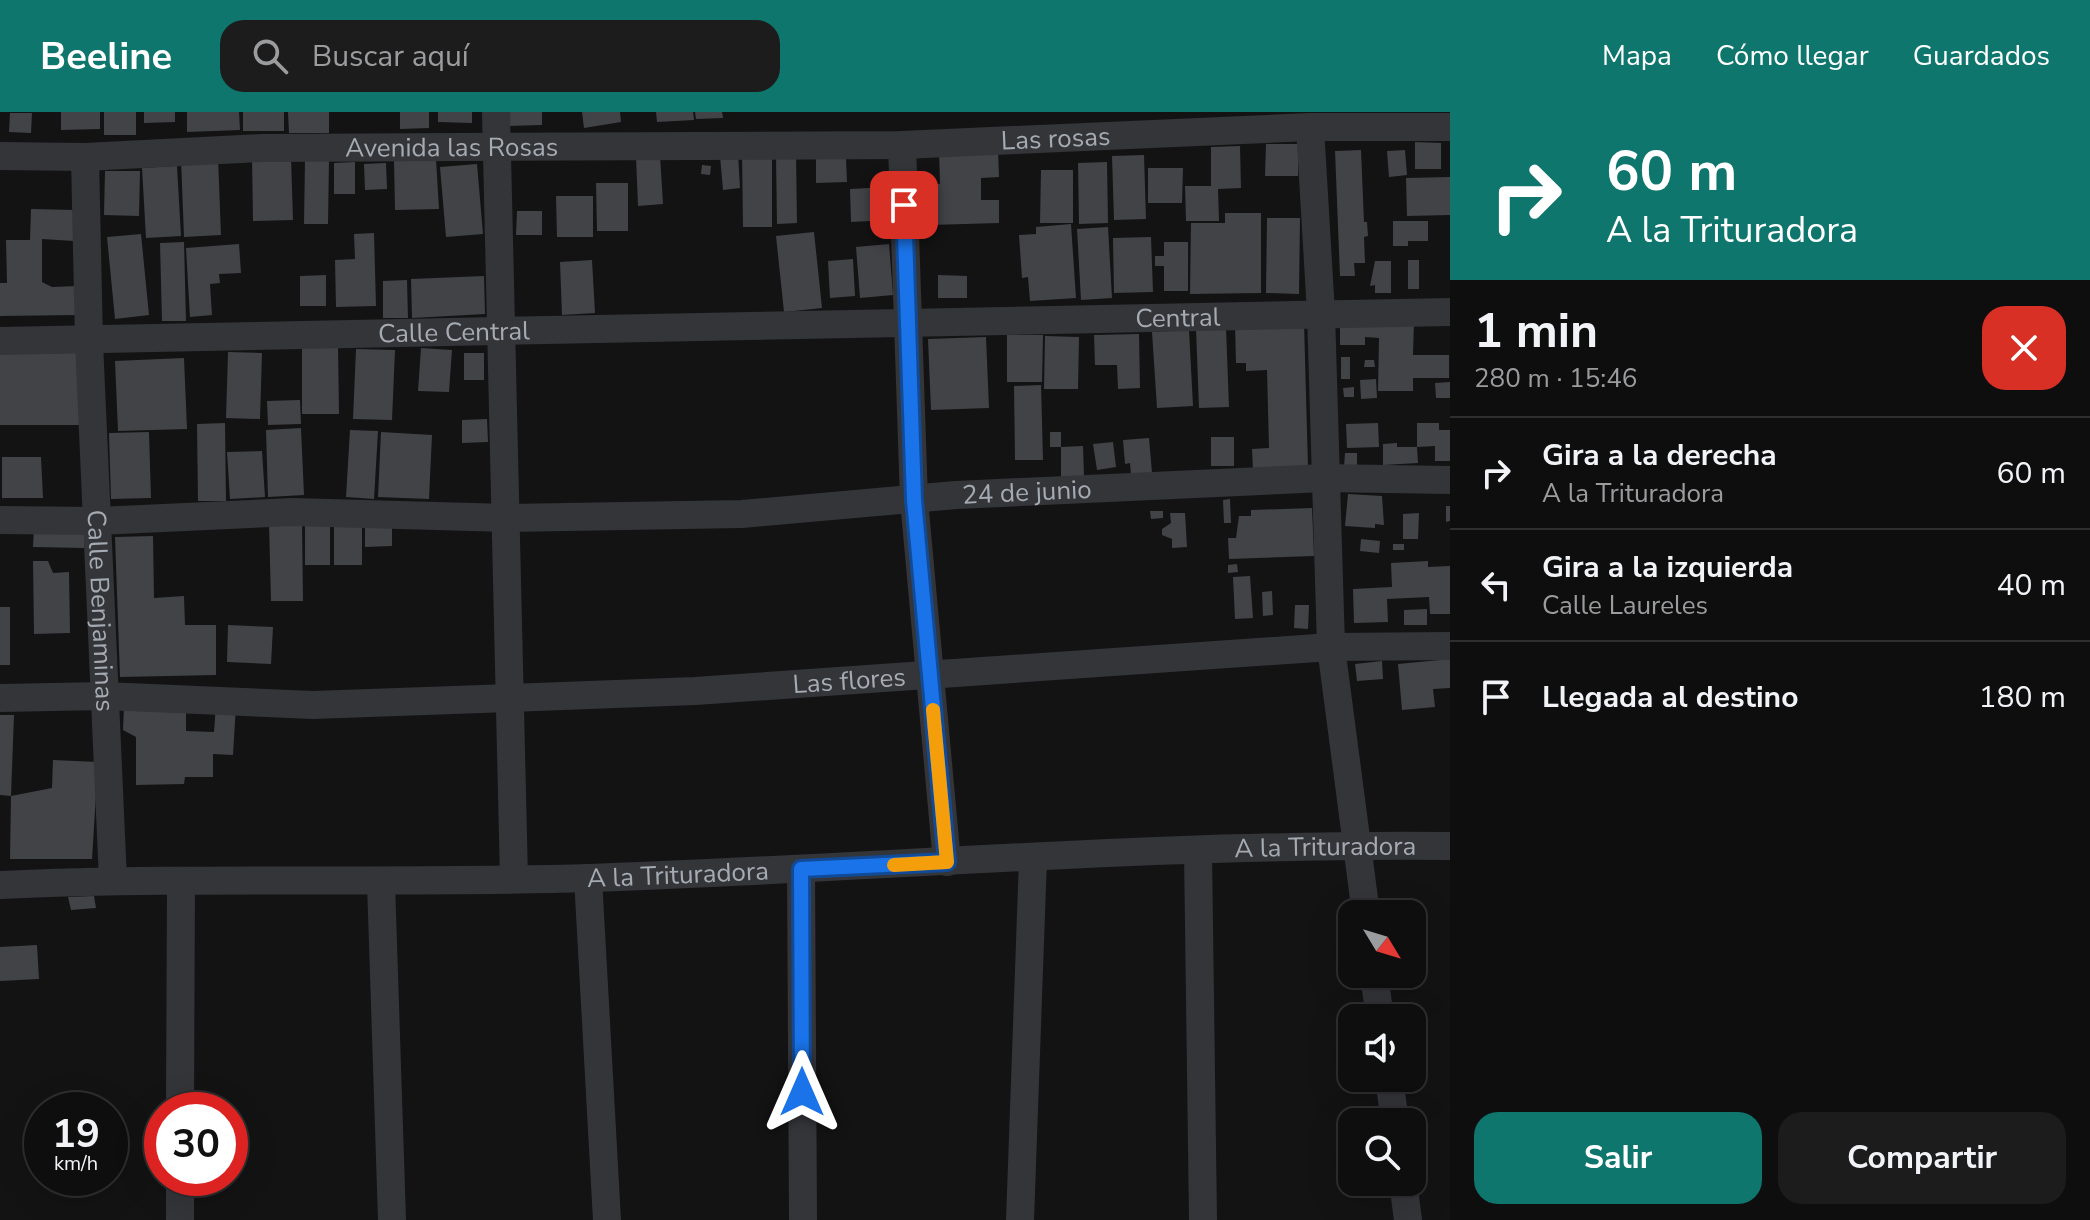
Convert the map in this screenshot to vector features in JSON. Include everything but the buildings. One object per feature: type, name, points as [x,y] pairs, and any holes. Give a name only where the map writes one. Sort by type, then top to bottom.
[{"type":"street","points":[[496,112],[500,333],[508,518],[514,879]]},
{"type":"street","name":"Las rosas","points":[[902,145],[1310,127],[1376,119],[1450,127]]},
{"type":"street","points":[[1310,127],[1321,313],[1331,647],[1364,900]]},
{"type":"street","points":[[902,145],[914,500],[947,862]]},
{"type":"street","name":"Avenida las Rosas","points":[[0,156],[85,157],[262,148],[902,145]]},
{"type":"street","name":"Calle Benjaminas","points":[[85,157],[89,342],[113,880]]},
{"type":"street","name":"Central","points":[[908,324],[1450,312]]},
{"type":"street","name":"Calle Central","points":[[0,341],[89,342],[908,324]]},
{"type":"street","name":"24 de junio","points":[[0,520],[98,521],[292,512],[508,518],[742,514],[956,495],[1324,478],[1450,480]]},
{"type":"street","name":"Las flores","points":[[0,698],[104,696],[313,705],[510,698],[695,691],[930,672],[1139,663],[1331,647],[1450,646]]},
{"type":"street","name":"A la Trituradora","points":[[0,885],[113,880],[381,882],[588,878],[1356,845],[1450,846]]},
{"type":"street","points":[[1198,851],[1203,1220]]},
{"type":"street","points":[[1020,1220],[1033,859]]},
{"type":"street","points":[[801,869],[803,1220]]},
{"type":"street","points":[[588,878],[607,1220]]},
{"type":"street","points":[[180,1092],[181,881]]},
{"type":"street","points":[[381,882],[392,1220]]},
{"type":"street","points":[[180,1196],[180,1220]]},
{"type":"street","points":[[1405,1196],[1408,1220]]},
{"type":"slow traffic","points":[[894,865],[947,862],[933,710]]},
{"type":"route","points":[[802,1092],[801,869],[947,862],[914,500],[904,205]]}]
